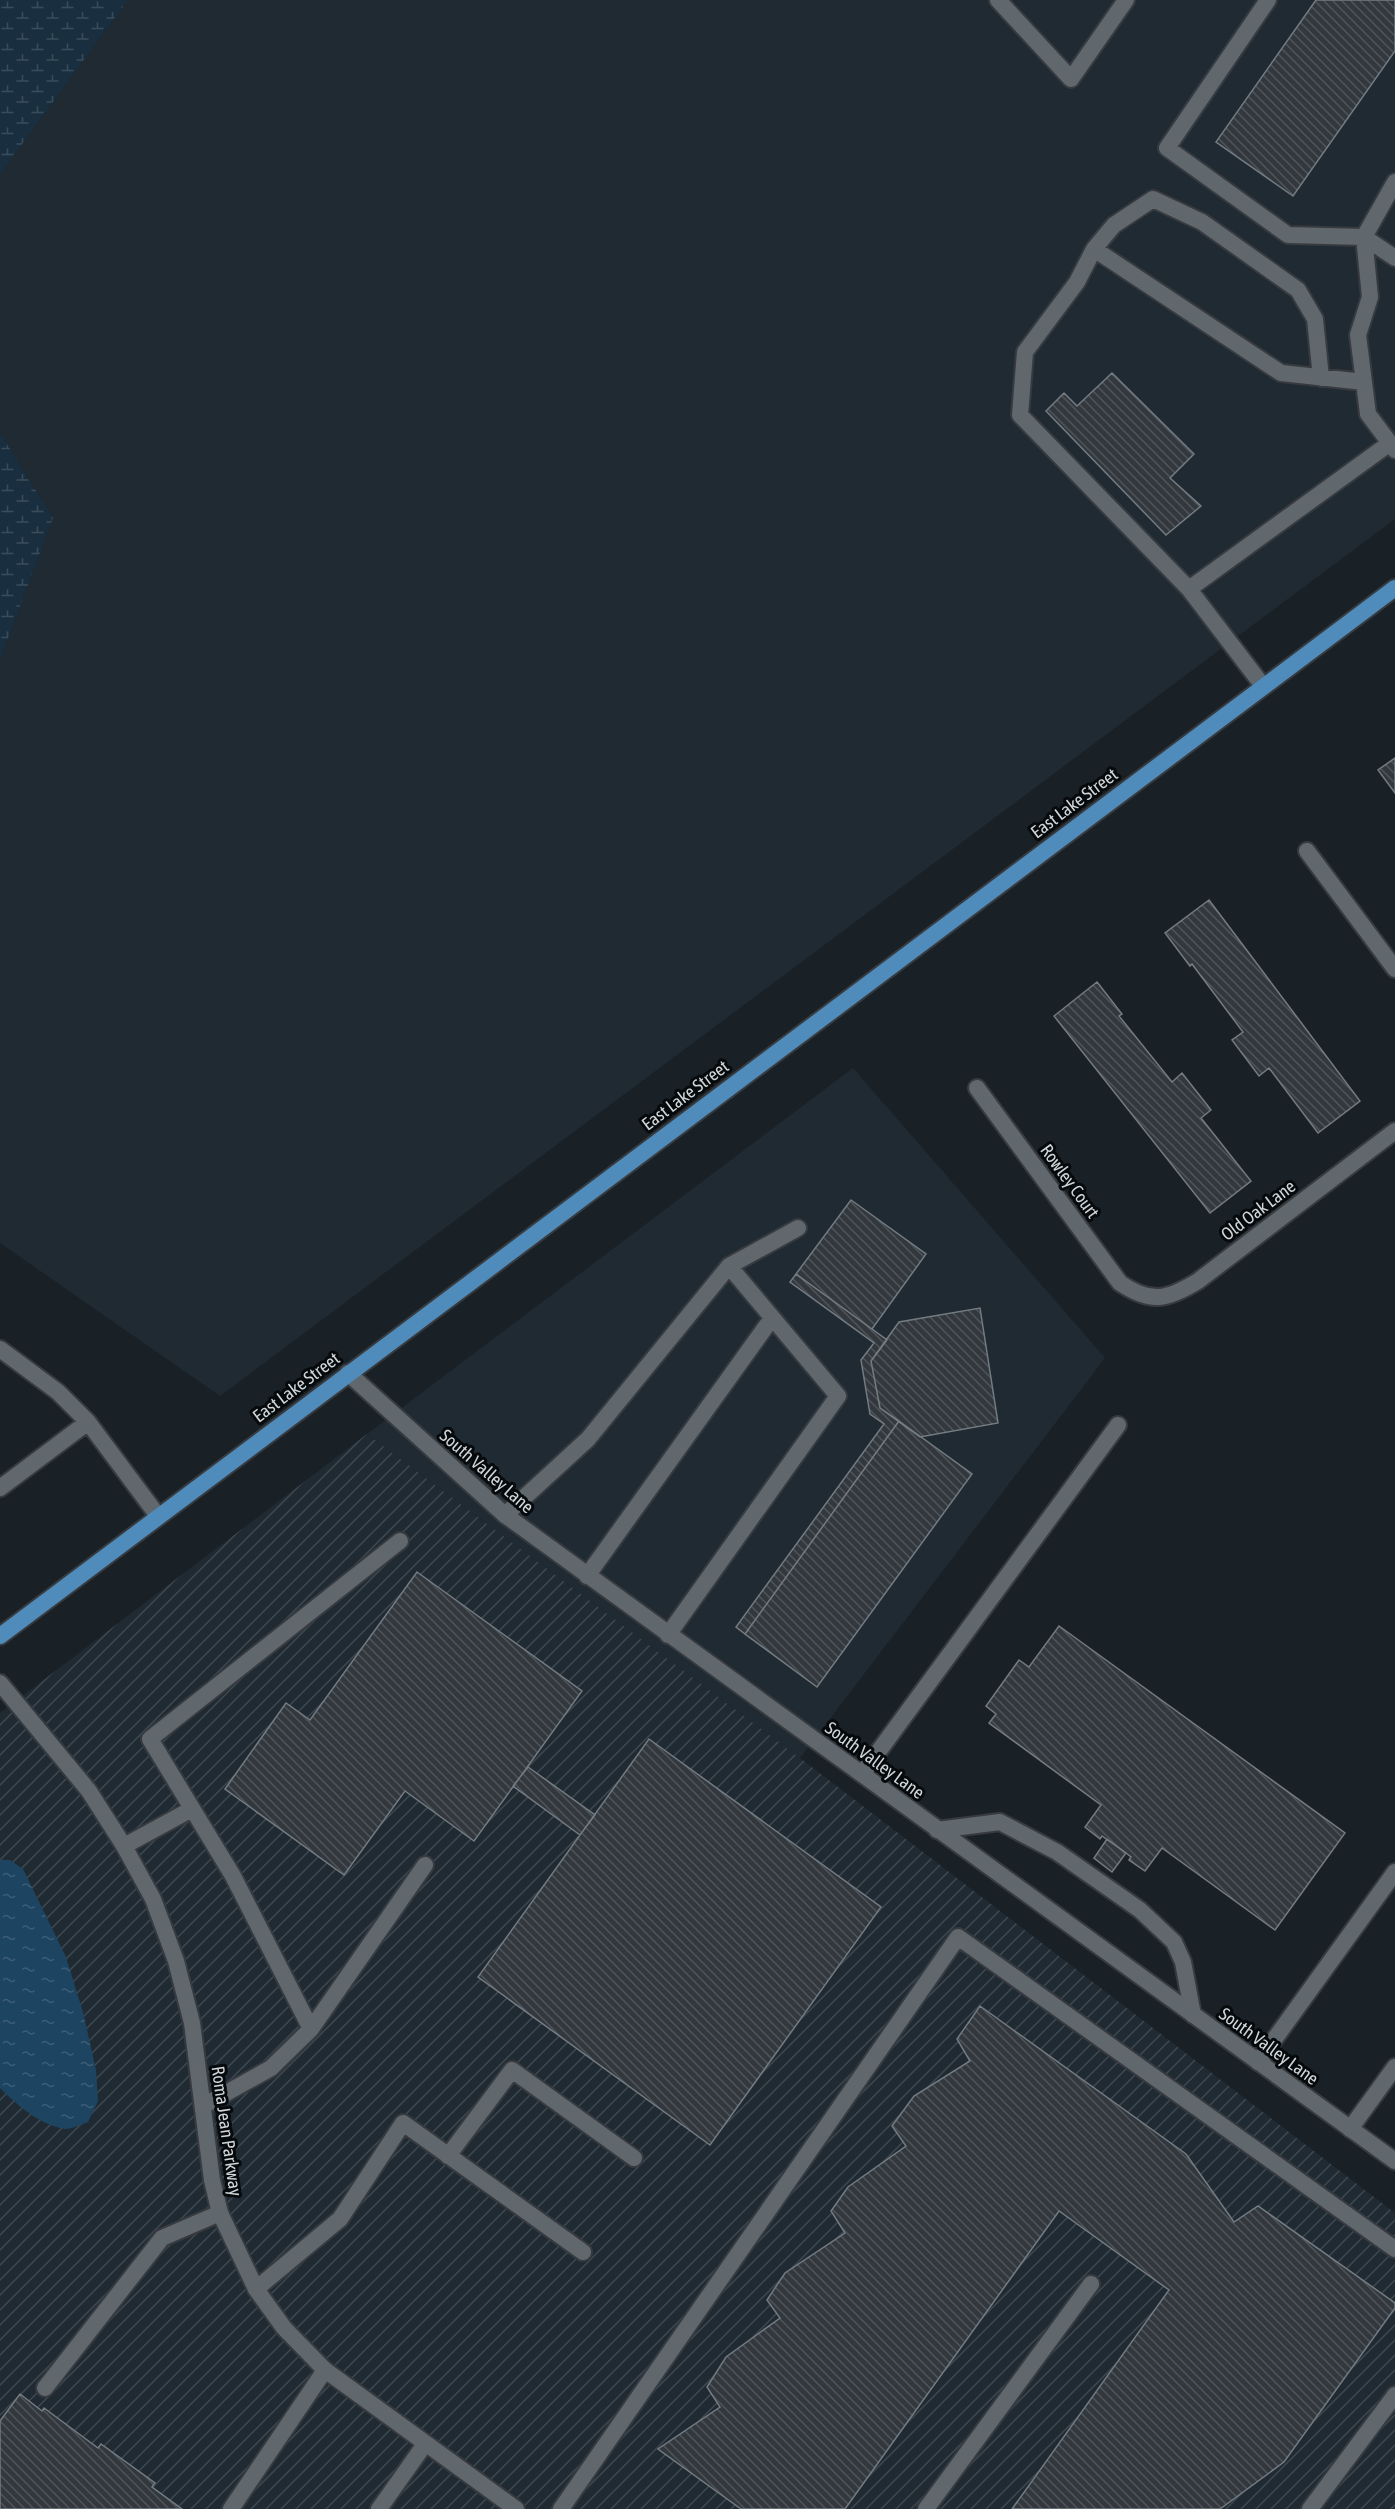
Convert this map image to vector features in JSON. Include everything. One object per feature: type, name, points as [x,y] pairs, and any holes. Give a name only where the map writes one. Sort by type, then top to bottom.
[{"type":"highway","name":"East Lake Street","points":[[0,1636],[1395,588]]},
{"type":"street","points":[[998,0],[1071,79],[1126,0]]},
{"type":"street","points":[[1268,0],[1167,148],[1288,235],[1364,237],[1395,258]]},
{"type":"street","points":[[1189,589],[1393,447],[1368,414],[1358,335],[1370,297],[1364,237],[1395,182]]},
{"type":"street","points":[[1263,686],[1189,589],[1020,415],[1025,351],[1077,282],[1094,249],[1114,225],[1153,199],[1203,222],[1298,290],[1315,319],[1321,378]]},
{"type":"street","points":[[1094,249],[1281,373],[1364,382]]},
{"type":"street","points":[[1307,851],[1395,969]]},
{"type":"street","name":"Rowley Court","points":[[977,1088],[1120,1283],[1136,1294]]},
{"type":"street","name":"Old Oak Lane","points":[[1136,1294],[1156,1297],[1175,1295],[1198,1281],[1395,1131]]},
{"type":"street","points":[[505,1515],[588,1439],[729,1266],[798,1228]]},
{"type":"street","points":[[668,1635],[838,1396],[729,1266]]},
{"type":"street","points":[[587,1576],[772,1318]]},
{"type":"street","points":[[0,1349],[58,1392],[88,1422],[158,1516]]},
{"type":"street","name":"South Valley Lane","points":[[348,1373],[505,1515],[1395,2161]]},
{"type":"street","points":[[0,1488],[88,1422]]},
{"type":"street","points":[[862,1774],[1118,1425]]},
{"type":"street","points":[[311,2029],[232,1875],[150,1739],[400,1541]]},
{"type":"street","name":"Roma Jean Parkway","points":[[0,1683],[88,1791],[124,1846],[153,1899],[176,1961],[192,2023],[212,2180],[220,2213],[256,2289],[284,2328],[325,2370],[516,2509]]},
{"type":"street","points":[[124,1846],[192,1809]]},
{"type":"street","points":[[937,1830],[1000,1822],[1057,1851],[1140,1910],[1174,1942],[1183,1962],[1193,2015]]},
{"type":"street","points":[[203,2106],[271,2068],[311,2029],[425,1865]]},
{"type":"street","points":[[1258,2062],[1395,1872]]},
{"type":"street","points":[[561,2509],[958,1937],[1395,2249]]},
{"type":"street","points":[[1350,2129],[1395,2067]]},
{"type":"street","points":[[448,2156],[513,2070],[634,2158]]},
{"type":"street","points":[[256,2289],[340,2219],[403,2123],[583,2252]]},
{"type":"street","points":[[45,2388],[162,2238],[220,2213]]},
{"type":"street","points":[[926,2509],[1091,2284]]},
{"type":"street","points":[[231,2509],[325,2370]]},
{"type":"street","points":[[1310,2509],[1395,2395]]},
{"type":"street","points":[[379,2509],[425,2444]]},
{"type":"shaded area","points":[[128,0],[1395,0],[1395,519],[220,1396],[0,1243],[0,660],[53,518],[0,433],[0,174]]},
{"type":"shaded area","points":[[853,1068],[1105,1358],[800,1758],[367,1434]]},
{"type":"shaded area","points":[[367,1434],[800,1758],[1395,2213],[1395,2509],[0,2509],[0,1713]]},
{"type":"green space","points":[[0,0],[128,0],[0,174]]},
{"type":"green space","points":[[0,433],[53,518],[0,660]]},
{"type":"water","points":[[0,1860],[10,1860],[23,1869],[66,1957],[83,2012],[96,2070],[98,2101],[88,2122],[71,2128],[56,2127],[38,2119],[0,2088]]},
{"type":"building","points":[[1316,0],[1395,0],[1395,51],[1293,196],[1216,142]]},
{"type":"building","points":[[1112,373],[1194,454],[1170,478],[1201,506],[1166,535],[1046,411],[1064,393],[1077,406]]},
{"type":"building","points":[[1395,758],[1395,793],[1378,770]]},
{"type":"building","points":[[1209,900],[1360,1101],[1318,1133],[1269,1068],[1259,1076],[1232,1040],[1243,1032],[1192,964],[1190,966],[1165,933]]},
{"type":"building","points":[[1097,982],[1122,1014],[1119,1016],[1172,1082],[1182,1073],[1211,1110],[1201,1118],[1251,1181],[1210,1213],[1054,1016]]},
{"type":"building","points":[[851,1200],[926,1254],[872,1329],[796,1274]]},
{"type":"building","points":[[796,1274],[887,1340],[871,1361],[880,1408],[899,1421],[745,1634],[736,1627],[884,1424],[870,1414],[861,1360],[874,1343],[790,1282]]},
{"type":"building","points":[[980,1308],[998,1423],[920,1437],[880,1408],[871,1361],[899,1322]]},
{"type":"building","points":[[899,1421],[972,1474],[817,1687],[745,1634]]},
{"type":"building","points":[[417,1572],[582,1691],[474,1841],[405,1791],[344,1875],[225,1789],[286,1703],[310,1720]]},
{"type":"building","points":[[1059,1626],[1345,1833],[1275,1930],[1162,1848],[1145,1871],[1129,1860],[1131,1857],[1126,1853],[1102,1836],[1100,1839],[1085,1827],[1101,1805],[989,1723],[996,1714],[986,1706],[1019,1660],[1029,1667]]},
{"type":"building","points":[[649,1739],[881,1907],[710,2145],[478,1977]]},
{"type":"building","points":[[528,1767],[595,1815],[580,1835],[513,1786]]},
{"type":"building","points":[[1107,1839],[1126,1853],[1112,1872],[1094,1858]]},
{"type":"building","points":[[980,2006],[1186,2154],[1234,2222],[1258,2206],[1395,2303],[1395,2308],[1284,2462],[1220,2509],[1012,2509],[1169,2290],[1059,2211],[845,2509],[741,2509],[658,2449],[720,2407],[707,2387],[726,2357],[780,2318],[767,2300],[785,2273],[845,2233],[831,2211],[848,2187],[906,2146],[892,2126],[914,2096],[970,2061],[957,2039]]},
{"type":"building","points":[[20,2394],[42,2411],[44,2408],[98,2448],[101,2444],[155,2483],[152,2487],[182,2509],[0,2509],[0,2421]]}]
